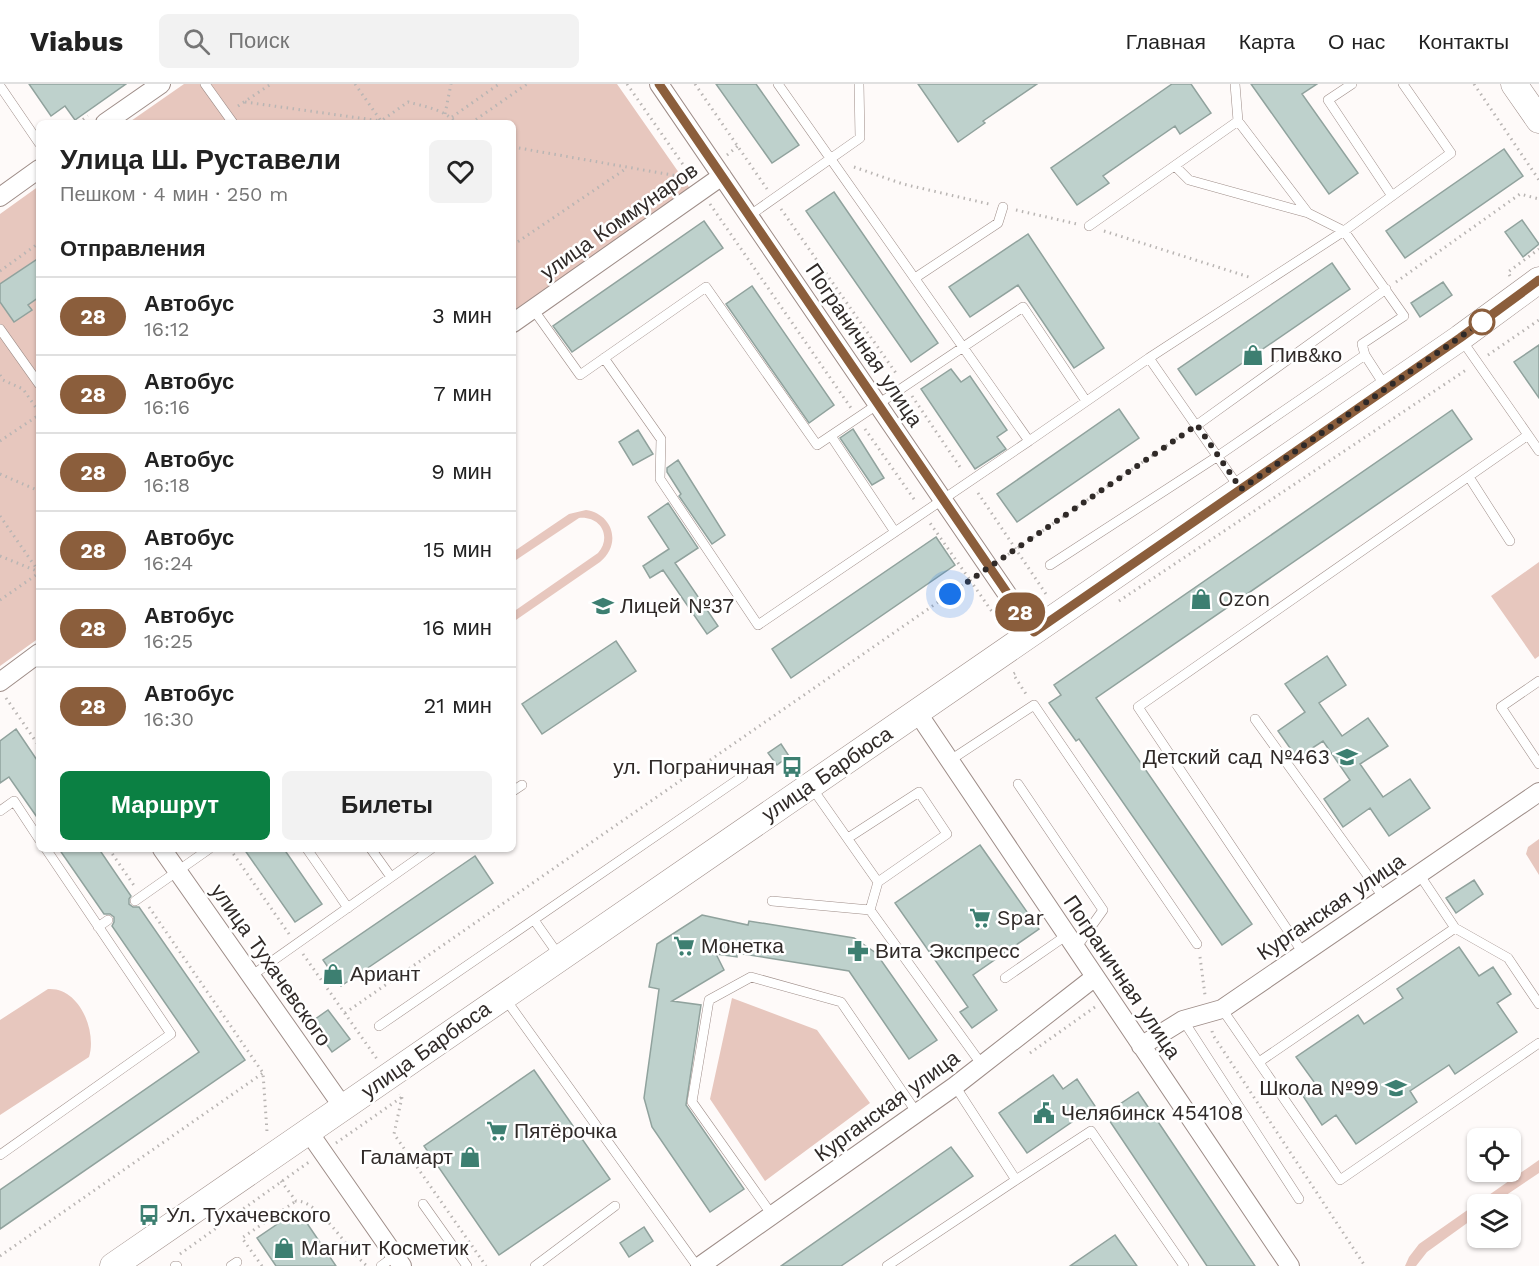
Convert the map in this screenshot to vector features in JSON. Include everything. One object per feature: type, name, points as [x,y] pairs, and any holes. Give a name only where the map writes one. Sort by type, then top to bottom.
[{"type":"street","points":[[109,120],[161,84]]},
{"type":"street","name":"Пограничная улица","points":[[659,84],[989,567],[1024,638]]},
{"type":"street","points":[[1514,84],[1539,120]]},
{"type":"street","points":[[0,197],[36,171]]},
{"type":"street","name":"улица Коммунаров","points":[[516,321],[722,176]]},
{"type":"street","name":"улица Барбюса","points":[[113,1266],[1460,338],[1539,280]]},
{"type":"street","points":[[0,682],[36,662]]},
{"type":"street","name":"Пограничная улица","points":[[916,712],[1290,1266]]},
{"type":"street","name":"Курганская улица","points":[[1142,1046],[1183,1020],[1215,1011],[1539,792]]},
{"type":"street","name":"улица Тухачевского","points":[[164,852],[343,1107]]},
{"type":"street","name":"Курганская улица","points":[[698,1266],[956,1086],[1095,977]]},
{"type":"street","points":[[308,1131],[393,1263]]},
{"type":"lane","points":[[205,84],[231,120]]},
{"type":"lane","points":[[778,84],[1029,441]]},
{"type":"lane","points":[[749,216],[860,138],[859,84]]},
{"type":"lane","points":[[1235,84],[1238,121],[1308,213]]},
{"type":"lane","points":[[1352,84],[1328,100],[1392,196]]},
{"type":"lane","points":[[604,358],[662,439],[660,480],[758,625],[1149,358],[1344,231],[1451,153],[1403,84]]},
{"type":"lane","points":[[0,86],[36,138]]},
{"type":"lane","points":[[1089,226],[1238,121]]},
{"type":"lane","points":[[1175,166],[1189,180],[1308,213],[1344,231],[1404,316],[1362,344],[1365,355],[1387,388]]},
{"type":"lane","points":[[915,279],[998,223],[1003,207]]},
{"type":"lane","points":[[533,309],[580,375],[706,287],[817,445],[1023,307],[1086,401]]},
{"type":"lane","points":[[1197,425],[1386,289]]},
{"type":"lane","points":[[0,329],[36,380]]},
{"type":"lane","points":[[1460,338],[1539,451]]},
{"type":"lane","points":[[1050,565],[1218,456],[1365,355]]},
{"type":"lane","points":[[1149,358],[1241,489]]},
{"type":"lane","points":[[1304,953],[1138,707],[1528,435]]},
{"type":"lane","points":[[831,436],[895,532]]},
{"type":"lane","points":[[1468,477],[1510,541]]},
{"type":"lane","points":[[1539,681],[1501,707],[1539,764]]},
{"type":"lane","points":[[949,761],[1034,705],[1197,944]]},
{"type":"lane","points":[[1255,718],[1384,898]]},
{"type":"lane","points":[[379,1026],[743,776]]},
{"type":"lane","points":[[1005,978],[1071,942],[1103,910],[1018,784]]},
{"type":"lane","points":[[516,789],[522,785]]},
{"type":"lane","points":[[810,785],[878,882]]},
{"type":"lane","points":[[848,838],[919,792],[947,834],[878,882],[870,910]]},
{"type":"lane","points":[[0,811],[14,801],[36,834]]},
{"type":"lane","points":[[0,1155],[171,1034],[48,852]]},
{"type":"lane","points":[[138,898],[205,852]]},
{"type":"lane","points":[[309,852],[348,908]]},
{"type":"lane","points":[[373,852],[391,877]]},
{"type":"lane","points":[[251,976],[427,852]]},
{"type":"lane","points":[[1419,874],[1455,928],[1508,958],[1539,1004]]},
{"type":"lane","points":[[772,902],[870,910],[982,1065]]},
{"type":"lane","points":[[98,927],[108,920]]},
{"type":"lane","points":[[534,920],[560,958]]},
{"type":"lane","points":[[1259,1062],[1455,928]]},
{"type":"lane","points":[[772,1215],[692,1102],[710,1000],[751,977],[841,1002],[917,1113]]},
{"type":"lane","points":[[504,996],[698,1266]]},
{"type":"lane","points":[[1215,1011],[1259,1062],[1340,1180],[1539,1043]]},
{"type":"lane","points":[[1183,1020],[1299,1199]]},
{"type":"lane","points":[[956,1086],[1016,1180]]},
{"type":"lane","points":[[887,1266],[1091,1131],[1184,1266]]},
{"type":"lane","points":[[423,1204],[467,1266]]},
{"type":"lane","points":[[535,1266],[615,1206]]},
{"type":"path","points":[[232,110],[271,84]]},
{"type":"path","points":[[355,84],[380,120]]},
{"type":"path","points":[[445,114],[451,84]]},
{"type":"path","points":[[452,117],[500,84]]},
{"type":"path","points":[[475,120],[527,84]]},
{"type":"path","points":[[627,84],[970,580],[1024,638]]},
{"type":"path","points":[[1474,84],[1539,180]]},
{"type":"path","points":[[245,102],[374,120]]},
{"type":"path","points":[[382,120],[408,102],[445,114],[454,120]]},
{"type":"path","points":[[516,147],[675,175]]},
{"type":"path","points":[[829,159],[903,184],[1089,226],[1265,282]]},
{"type":"path","points":[[516,243],[628,166]]},
{"type":"path","points":[[1386,289],[1520,194],[1539,199]]},
{"type":"path","points":[[0,271],[36,245]]},
{"type":"path","points":[[1112,606],[1539,320]]},
{"type":"path","points":[[1,378],[23,389],[36,408]]},
{"type":"path","points":[[0,441],[36,415]]},
{"type":"path","points":[[345,1013],[1197,425]]},
{"type":"path","points":[[0,474],[36,490]]},
{"type":"path","points":[[0,516],[36,568]]},
{"type":"path","points":[[0,556],[36,571]]},
{"type":"path","points":[[0,600],[36,574]]},
{"type":"path","points":[[0,689],[36,742]]},
{"type":"path","points":[[111,852],[138,898],[263,1073],[269,1158],[281,1182],[296,1202]]},
{"type":"path","points":[[1197,944],[1215,1011],[1213,1035],[1365,1266]]},
{"type":"path","points":[[0,1256],[263,1073]]},
{"type":"path","points":[[402,1097],[394,1134],[486,1266]]},
{"type":"path","points":[[262,1266],[242,1238],[296,1202],[307,1203],[317,1210],[350,1250],[367,1266]]},
{"type":"shaded area","points":[[184,84],[617,84],[691,190],[516,309],[516,120],[132,120]]},
{"type":"shaded area","points":[[36,188],[36,640],[0,666],[0,214]]},
{"type":"shaded area","points":[[586,510],[603,517],[608,523],[612,539],[607,555],[516,620],[516,610],[598,553],[602,547],[604,534],[602,529],[593,520],[579,518],[516,560],[516,550],[569,514]]},
{"type":"shaded area","points":[[1539,562],[1539,656],[1535,659],[1491,596]]},
{"type":"shaded area","points":[[1539,839],[1539,875],[1526,854],[1528,847]]},
{"type":"shaded area","points":[[48,989],[59,990],[69,995],[84,1013],[90,1036],[89,1057],[0,1115],[0,1020]]},
{"type":"shaded area","points":[[732,998],[817,1030],[870,1103],[765,1181],[710,1099]]},
{"type":"shaded area","points":[[1539,1160],[1539,1173],[1508,1194],[1490,1194],[1508,1182],[1521,1182],[1521,1173]]},
{"type":"shaded area","points":[[1467,1210],[1467,1223],[1427,1252],[1416,1266],[1405,1266],[1419,1244]]},
{"type":"building","points":[[29,84],[126,84],[75,120],[65,106],[51,116]]},
{"type":"building","points":[[716,84],[756,84],[799,145],[772,163]]},
{"type":"building","points":[[918,84],[1037,84],[983,121],[985,123],[958,142]]},
{"type":"building","points":[[1172,84],[1191,84],[1211,113],[1180,134],[1175,126],[1103,176],[1109,183],[1077,205],[1051,168]]},
{"type":"building","points":[[1251,84],[1317,84],[1302,94],[1358,173],[1329,194]]},
{"type":"building","points":[[1504,149],[1523,176],[1405,258],[1386,231]]},
{"type":"building","points":[[834,192],[938,343],[911,362],[806,211]]},
{"type":"building","points":[[1522,220],[1539,244],[1523,257],[1505,232]]},
{"type":"building","points":[[704,221],[723,248],[572,352],[553,326]]},
{"type":"building","points":[[1028,234],[1104,348],[1074,368],[1018,285],[970,317],[949,287]]},
{"type":"building","points":[[36,260],[36,299],[28,305],[32,310],[14,322],[0,302],[0,284]]},
{"type":"building","points":[[1332,263],[1350,289],[1196,395],[1178,369]]},
{"type":"building","points":[[1443,282],[1452,295],[1420,317],[1411,303]]},
{"type":"building","points":[[752,286],[834,405],[809,423],[726,304]]},
{"type":"building","points":[[1539,345],[1539,398],[1514,362]]},
{"type":"building","points":[[951,369],[961,382],[970,376],[1007,430],[997,437],[1006,449],[975,469],[921,389]]},
{"type":"building","points":[[1119,409],[1139,438],[1017,522],[997,494]]},
{"type":"building","points":[[1452,410],[1472,439],[1096,698],[1252,924],[1222,945],[1079,739],[1076,741],[1049,703],[1061,695],[1054,685]]},
{"type":"building","points":[[853,429],[884,478],[872,485],[840,438]]},
{"type":"building","points":[[638,430],[653,454],[633,465],[619,442]]},
{"type":"building","points":[[678,460],[725,535],[712,544],[679,496],[681,494],[667,472],[667,468]]},
{"type":"building","points":[[668,503],[698,548],[675,563],[718,626],[707,634],[663,570],[650,578],[643,566],[669,549],[648,517]]},
{"type":"building","points":[[936,537],[955,565],[791,678],[772,649]]},
{"type":"building","points":[[616,641],[636,671],[542,734],[522,704]]},
{"type":"building","points":[[1327,656],[1346,685],[1319,703],[1342,736],[1368,718],[1388,746],[1360,764],[1383,797],[1410,779],[1430,808],[1389,836],[1370,808],[1343,827],[1324,799],[1350,780],[1323,741],[1297,758],[1278,731],[1305,712],[1285,684]]},
{"type":"building","points":[[16,729],[36,759],[36,816],[9,777],[0,783],[0,741]]},
{"type":"building","points":[[781,744],[789,756],[777,765],[768,753]]},
{"type":"building","points":[[980,845],[1039,929],[973,975],[997,1010],[972,1028],[960,1012],[968,1007],[895,903]]},
{"type":"building","points":[[61,852],[101,852],[131,896],[129,904],[139,907],[245,1060],[0,1229],[0,1190],[199,1052],[112,926],[114,917],[104,914]]},
{"type":"building","points":[[246,852],[286,852],[322,904],[295,922]]},
{"type":"building","points":[[475,856],[493,883],[341,986],[323,960]]},
{"type":"building","points":[[1474,880],[1483,894],[1456,913],[1446,898]]},
{"type":"building","points":[[702,915],[748,925],[749,921],[854,938],[876,953],[937,1040],[909,1059],[849,971],[737,953],[737,957],[716,954],[724,970],[672,1001],[701,1005],[686,1105],[744,1189],[710,1212],[652,1127],[644,1098],[659,989],[649,987],[657,944]]},
{"type":"building","points":[[1459,947],[1479,976],[1493,967],[1511,994],[1497,1003],[1517,1032],[1455,1074],[1449,1065],[1410,1091],[1417,1102],[1356,1144],[1336,1115],[1322,1125],[1303,1096],[1317,1086],[1296,1057],[1358,1015],[1364,1024],[1403,998],[1397,989]]},
{"type":"building","points":[[328,1010],[350,1039],[332,1052],[311,1022]]},
{"type":"building","points":[[534,1070],[610,1179],[499,1255],[424,1146]]},
{"type":"building","points":[[1053,1075],[1063,1089],[1077,1079],[1095,1106],[1027,1153],[999,1113]]},
{"type":"building","points":[[1138,1092],[1255,1266],[1207,1266],[1105,1114]]},
{"type":"building","points":[[951,1147],[973,1176],[841,1266],[781,1266]]},
{"type":"building","points":[[298,1210],[336,1266],[276,1266],[257,1238]]},
{"type":"building","points":[[644,1227],[653,1241],[629,1257],[620,1243]]},
{"type":"building","points":[[1115,1235],[1137,1266],[1070,1266]]},
{"type":"bus line","name":"28","points":[[659,84],[1034,632],[1460,338],[1539,280]]},
{"type":"place","name":"Пив&ко","points":[[1253,355]]},
{"type":"place","name":"Ozon","points":[[1201,599]]},
{"type":"place","name":"Лицей №37","points":[[603,606]]},
{"type":"place","name":"Детский сад №463","points":[[1347,757]]},
{"type":"place","name":"ул. Пограничная","points":[[792,767]]},
{"type":"place","name":"Spar","points":[[980,918]]},
{"type":"place","name":"Монетка","points":[[684,946]]},
{"type":"place","name":"Вита Экспресс","points":[[858,951]]},
{"type":"place","name":"Ариант","points":[[333,974]]},
{"type":"place","name":"Школа №99","points":[[1396,1088]]},
{"type":"place","name":"Челябинск 454108","points":[[1044,1113]]},
{"type":"place","name":"Пятёрочка","points":[[497,1131]]},
{"type":"place","name":"Галамарт","points":[[470,1157]]},
{"type":"place","name":"Ул. Тухачевского","points":[[149,1215]]},
{"type":"place","name":"Магнит Косметик","points":[[284,1248]]},
{"type":"route","points":[[950,594],[1197,425],[1241,489],[1482,322]]}]
